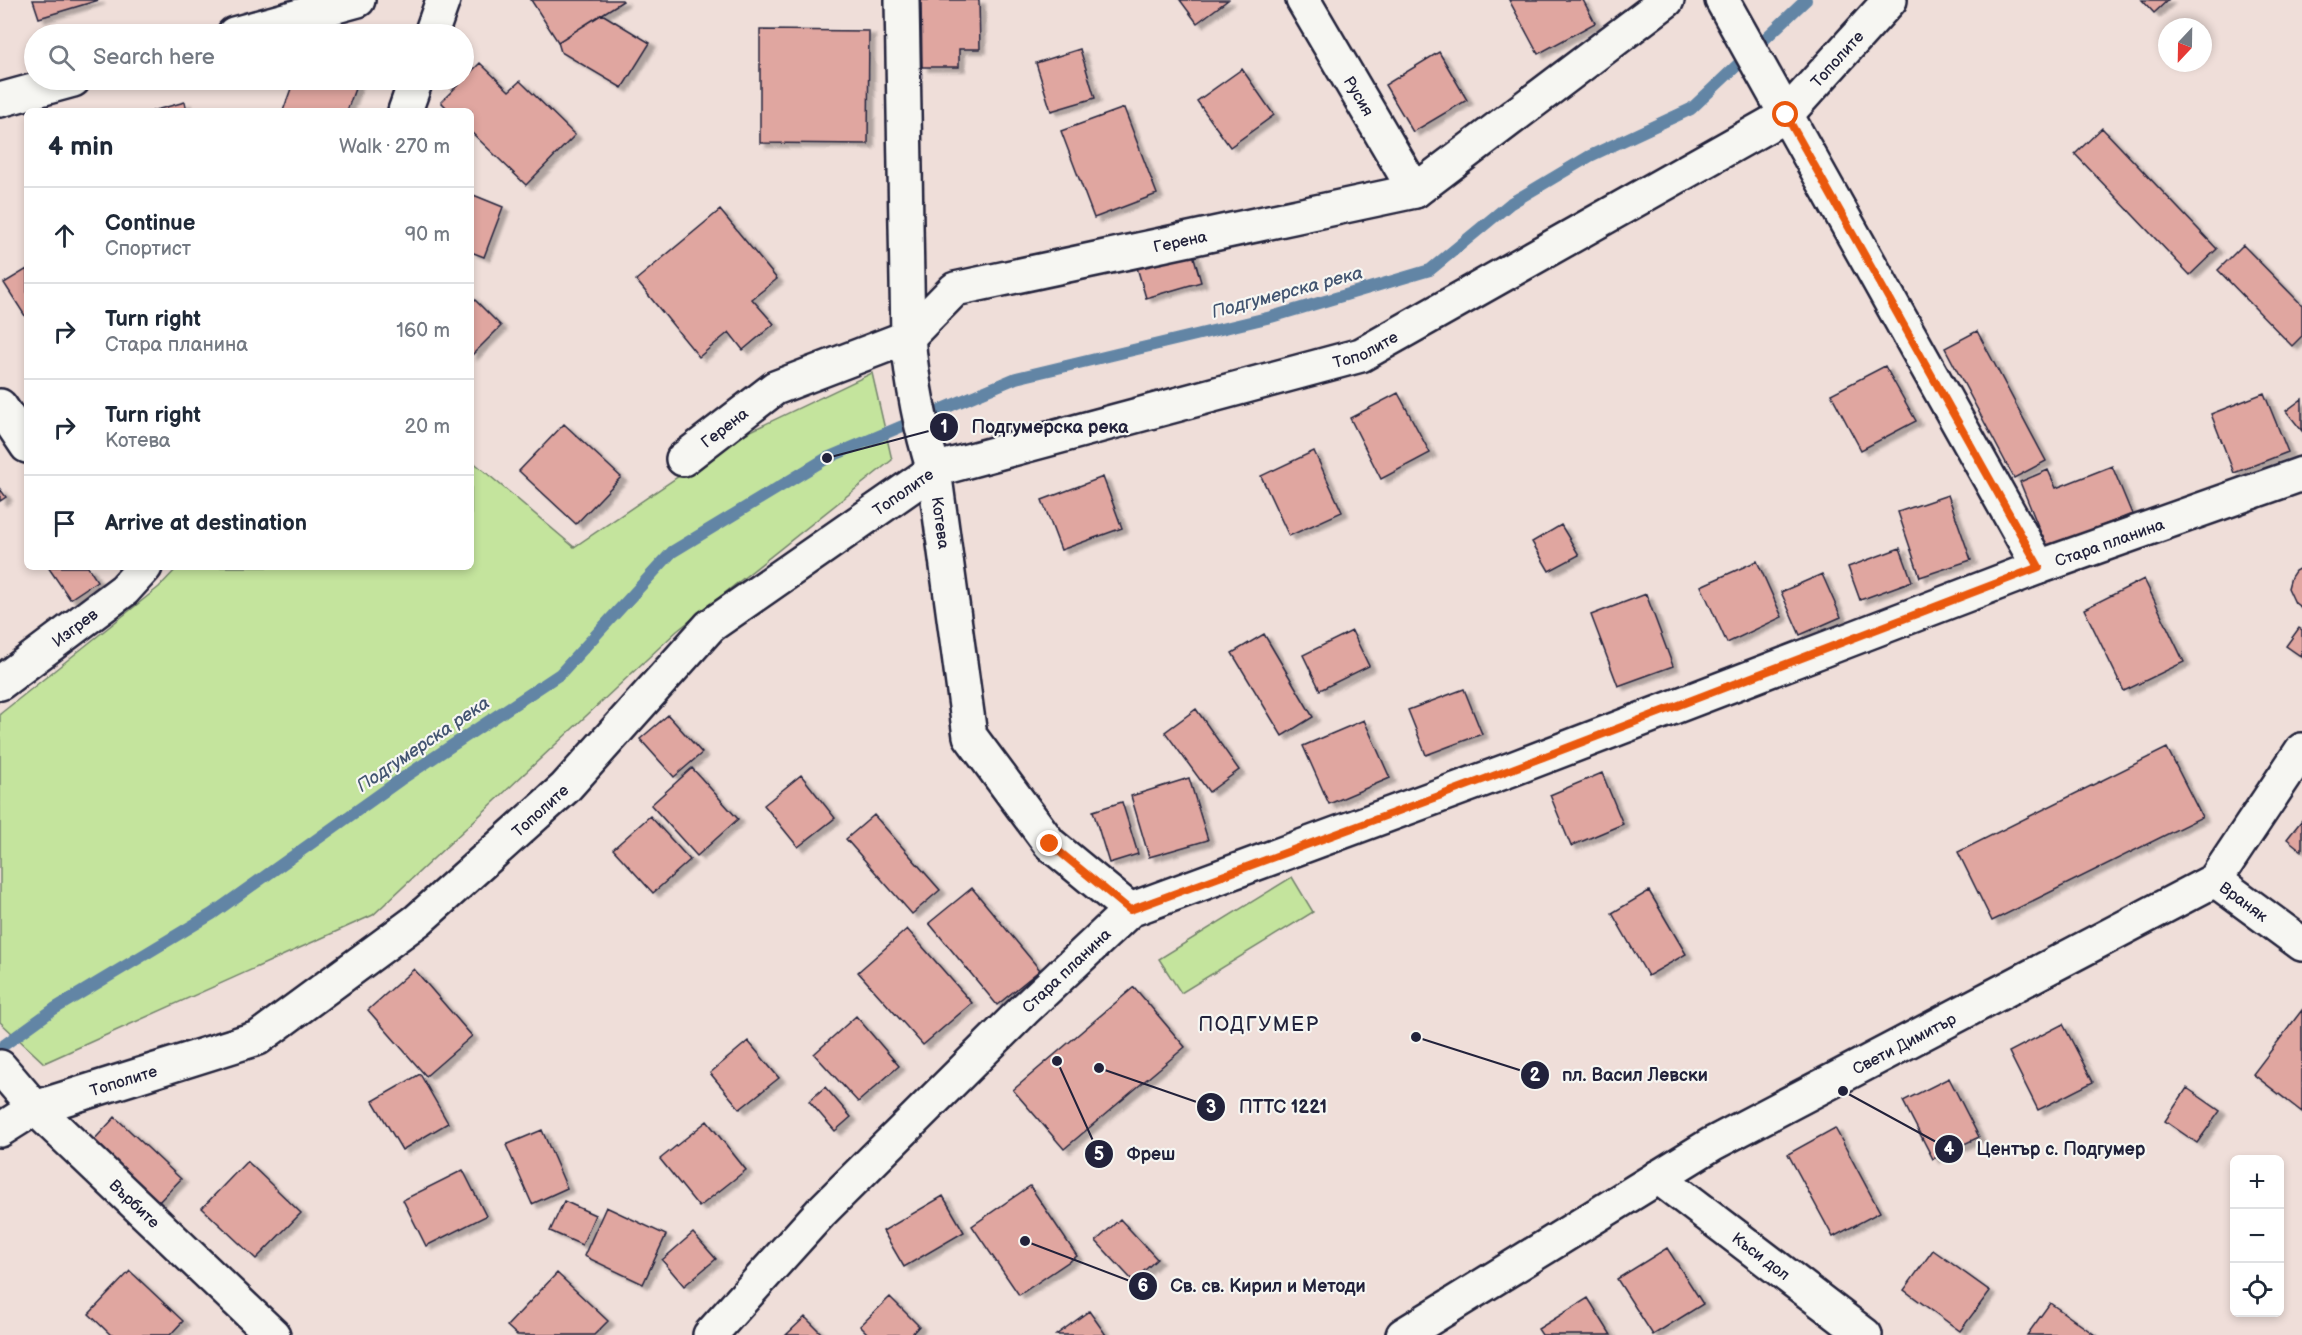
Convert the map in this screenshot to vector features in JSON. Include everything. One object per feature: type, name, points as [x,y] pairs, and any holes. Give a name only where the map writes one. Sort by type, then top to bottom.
[{"type":"street","points":[[270,24],[358,0]]},
{"type":"street","points":[[435,24],[443,0]]},
{"type":"street","name":"Котева","points":[[902,0],[908,337],[911,369],[923,435],[934,470],[970,736],[1050,844],[1130,910]]},
{"type":"street","name":"Русия","points":[[1303,0],[1415,191]]},
{"type":"street","name":"Герена","points":[[683,459],[775,388],[908,337],[955,289],[1415,191],[1667,0]]},
{"type":"street","points":[[1722,0],[2039,567]]},
{"type":"street","name":"Тополите","points":[[0,1130],[35,1108],[258,1038],[418,920],[565,788],[710,626],[934,470],[1361,355],[1786,115],[1890,0]]},
{"type":"street","points":[[0,100],[36,90]]},
{"type":"street","points":[[406,108],[412,90]]},
{"type":"street","points":[[0,406],[24,442]]},
{"type":"street","name":"Стара планина","points":[[710,1335],[821,1212],[1024,1010],[1130,910],[1512,769],[2039,567],[2302,474]]},
{"type":"street","name":"Изгрев","points":[[0,683],[126,575]]},
{"type":"street","name":"Свети Димитър","points":[[1403,1335],[1712,1144],[2215,880],[2302,750]]},
{"type":"street","name":"Враняк","points":[[2215,880],[2302,944]]},
{"type":"street","name":"Върбите","points":[[3,1071],[35,1108],[273,1335]]},
{"type":"street","name":"Къси дол","points":[[1658,1177],[1865,1335]]},
{"type":"green space","points":[[872,373],[892,460],[677,631],[373,915],[44,1063],[0,1022],[0,714],[159,587],[175,570],[474,570],[474,463],[574,547],[734,439]]},
{"type":"green space","points":[[1292,877],[1313,912],[1181,993],[1159,959]]},
{"type":"building","points":[[33,0],[99,0],[39,18]]},
{"type":"building","points":[[531,0],[622,0],[623,1],[558,42]]},
{"type":"building","points":[[921,0],[979,0],[980,49],[959,49],[959,67],[922,67]]},
{"type":"building","points":[[1180,0],[1228,0],[1197,23]]},
{"type":"building","points":[[1509,0],[1583,0],[1595,23],[1538,54]]},
{"type":"building","points":[[2142,0],[2168,0],[2154,13]]},
{"type":"building","points":[[602,14],[650,43],[622,88],[561,52],[558,42]]},
{"type":"building","points":[[760,30],[869,31],[868,144],[760,143]]},
{"type":"building","points":[[1080,49],[1095,98],[1051,111],[1036,63]]},
{"type":"building","points":[[1439,52],[1467,100],[1413,132],[1385,85]]},
{"type":"building","points":[[480,63],[509,91],[520,81],[575,135],[526,185],[474,135],[474,108],[447,108],[441,102],[453,90],[474,90],[474,69]]},
{"type":"building","points":[[1242,69],[1274,115],[1230,147],[1197,101]]},
{"type":"building","points":[[290,90],[354,90],[348,108],[284,108]]},
{"type":"building","points":[[185,102],[186,108],[163,108]]},
{"type":"building","points":[[1124,108],[1157,194],[1094,218],[1061,131]]},
{"type":"building","points":[[2102,128],[2217,249],[2190,275],[2075,154]]},
{"type":"building","points":[[474,195],[503,207],[484,257],[474,253]]},
{"type":"building","points":[[720,210],[777,279],[752,299],[774,324],[743,350],[729,332],[699,357],[636,280]]},
{"type":"building","points":[[2243,245],[2302,305],[2302,336],[2292,346],[2218,270]]},
{"type":"building","points":[[1191,247],[1201,282],[1146,298],[1136,264]]},
{"type":"building","points":[[24,271],[24,314],[4,283]]},
{"type":"building","points":[[474,299],[501,326],[474,353]]},
{"type":"building","points":[[1977,331],[2046,461],[2014,478],[1945,348]]},
{"type":"building","points":[[1885,366],[1916,421],[1861,450],[1831,394]]},
{"type":"building","points":[[1398,393],[1430,453],[1381,479],[1350,418]]},
{"type":"building","points":[[2264,393],[2288,452],[2234,473],[2211,414]]},
{"type":"building","points":[[2302,399],[2302,431],[2286,411]]},
{"type":"building","points":[[564,424],[621,477],[576,524],[519,471]]},
{"type":"building","points":[[1314,451],[1342,512],[1289,536],[1261,476]]},
{"type":"building","points":[[2112,466],[2132,514],[2047,548],[2020,482],[2048,470],[2056,488]]},
{"type":"building","points":[[1103,477],[1122,528],[1061,550],[1042,500]]},
{"type":"building","points":[[0,489],[6,497],[0,501]]},
{"type":"building","points":[[1948,495],[1971,560],[1920,577],[1898,512]]},
{"type":"building","points":[[1561,525],[1579,555],[1549,571],[1532,542]]},
{"type":"building","points":[[1900,548],[1912,581],[1860,600],[1848,567]]},
{"type":"building","points":[[1757,561],[1782,617],[1727,643],[1701,586]]},
{"type":"building","points":[[2302,567],[2302,608],[2295,603],[2288,588],[2295,571]]},
{"type":"building","points":[[50,570],[90,570],[97,581],[70,599]]},
{"type":"building","points":[[1822,574],[1841,617],[1800,635],[1781,592]]},
{"type":"building","points":[[2144,579],[2184,662],[2124,691],[2084,609]]},
{"type":"building","points":[[1646,594],[1673,666],[1618,686],[1591,615]]},
{"type":"building","points":[[2299,628],[2302,630],[2302,657],[2286,646]]},
{"type":"building","points":[[1352,631],[1369,666],[1320,690],[1303,655]]},
{"type":"building","points":[[1264,634],[1313,717],[1282,736],[1232,653]]},
{"type":"building","points":[[1464,689],[1482,734],[1426,755],[1408,710]]},
{"type":"building","points":[[1196,709],[1239,770],[1209,792],[1165,732]]},
{"type":"building","points":[[668,715],[702,753],[674,777],[640,739]]},
{"type":"building","points":[[1364,720],[1390,778],[1329,804],[1303,746]]},
{"type":"building","points":[[2167,748],[2202,817],[1992,921],[1958,852]]},
{"type":"building","points":[[692,768],[738,819],[697,856],[651,805]]},
{"type":"building","points":[[1602,773],[1623,824],[1571,846],[1550,795]]},
{"type":"building","points":[[801,775],[835,818],[798,847],[764,805]]},
{"type":"building","points":[[1189,778],[1208,840],[1149,857],[1131,796]]},
{"type":"building","points":[[1122,802],[1138,854],[1109,863],[1093,811]]},
{"type":"building","points":[[874,815],[940,890],[912,914],[846,839]]},
{"type":"building","points":[[650,816],[690,860],[653,893],[613,849]]},
{"type":"building","points":[[2302,820],[2302,851],[2287,839]]},
{"type":"building","points":[[972,888],[1040,970],[997,1005],[929,923]]},
{"type":"building","points":[[1649,891],[1686,954],[1648,976],[1612,913]]},
{"type":"building","points":[[907,929],[972,1003],[923,1045],[858,972]]},
{"type":"building","points":[[414,969],[472,1036],[426,1076],[368,1010]]},
{"type":"building","points":[[1134,987],[1185,1047],[1064,1149],[1013,1090]]},
{"type":"building","points":[[2302,1010],[2302,1112],[2253,1074]]},
{"type":"building","points":[[856,1016],[899,1066],[858,1102],[814,1054]]},
{"type":"building","points":[[2063,1024],[2093,1082],[2038,1110],[2009,1052]]},
{"type":"building","points":[[748,1041],[779,1078],[740,1109],[710,1073]]},
{"type":"building","points":[[420,1074],[448,1123],[402,1150],[373,1101]]},
{"type":"building","points":[[1949,1078],[1979,1137],[1933,1159],[1903,1101]]},
{"type":"building","points":[[825,1087],[851,1117],[835,1131],[809,1101]]},
{"type":"building","points":[[2187,1088],[2220,1111],[2197,1143],[2165,1121]]},
{"type":"building","points":[[115,1117],[181,1179],[156,1205],[91,1143]]},
{"type":"building","points":[[707,1121],[746,1170],[699,1207],[660,1159]]},
{"type":"building","points":[[1835,1128],[1880,1212],[1833,1237],[1788,1154]]},
{"type":"building","points":[[542,1130],[567,1188],[532,1204],[506,1145]]},
{"type":"building","points":[[247,1161],[301,1213],[256,1259],[202,1208]]},
{"type":"building","points":[[463,1170],[486,1216],[426,1246],[403,1200]]},
{"type":"building","points":[[1030,1186],[1077,1256],[1019,1295],[972,1226]]},
{"type":"building","points":[[943,1196],[964,1232],[904,1267],[883,1231]]},
{"type":"building","points":[[564,1201],[595,1215],[582,1245],[550,1231]]},
{"type":"building","points":[[606,1207],[666,1235],[643,1284],[584,1256]]},
{"type":"building","points":[[1120,1219],[1157,1259],[1133,1281],[1096,1241]]},
{"type":"building","points":[[693,1233],[716,1259],[684,1286],[662,1260]]},
{"type":"building","points":[[1667,1248],[1703,1304],[1653,1335],[1617,1279]]},
{"type":"building","points":[[1933,1250],[1990,1291],[1960,1331],[1904,1290]]},
{"type":"building","points":[[130,1271],[183,1321],[170,1335],[111,1335],[89,1314]]},
{"type":"building","points":[[557,1273],[608,1321],[594,1335],[517,1335],[507,1326]]},
{"type":"building","points":[[890,1297],[919,1326],[911,1335],[869,1335],[860,1326]]},
{"type":"building","points":[[1588,1298],[1611,1335],[1542,1335],[1538,1329]]},
{"type":"building","points":[[2050,1303],[2095,1335],[2027,1335]]},
{"type":"building","points":[[1089,1311],[1106,1335],[1056,1335]]},
{"type":"building","points":[[805,1317],[823,1335],[786,1335]]},
{"type":"waterway","name":"Подгумерска река","points":[[0,1048],[54,1009],[212,914],[400,780],[560,674],[672,552],[827,458],[1016,378],[1271,317],[1430,270],[1511,203],[1590,156],[1691,109],[1806,0]]},
{"type":"place","name":"Подгумерска река","points":[[827,458]]},
{"type":"place","name":"пл. Васил Левски","points":[[1416,1037]]},
{"type":"place","name":"Фреш","points":[[1057,1061]]},
{"type":"place","name":"ПТТС 1221","points":[[1099,1068]]},
{"type":"place","name":"Център с. Подгумер","points":[[1843,1091]]},
{"type":"place","name":"Св. св. Кирил и Методи","points":[[1025,1241]]},
{"type":"district","name":"ПОДГУМЕР","points":[[1259,1024]]},
{"type":"route","points":[[1050,844],[1130,910],[1512,769],[2039,567],[1786,115]]}]
